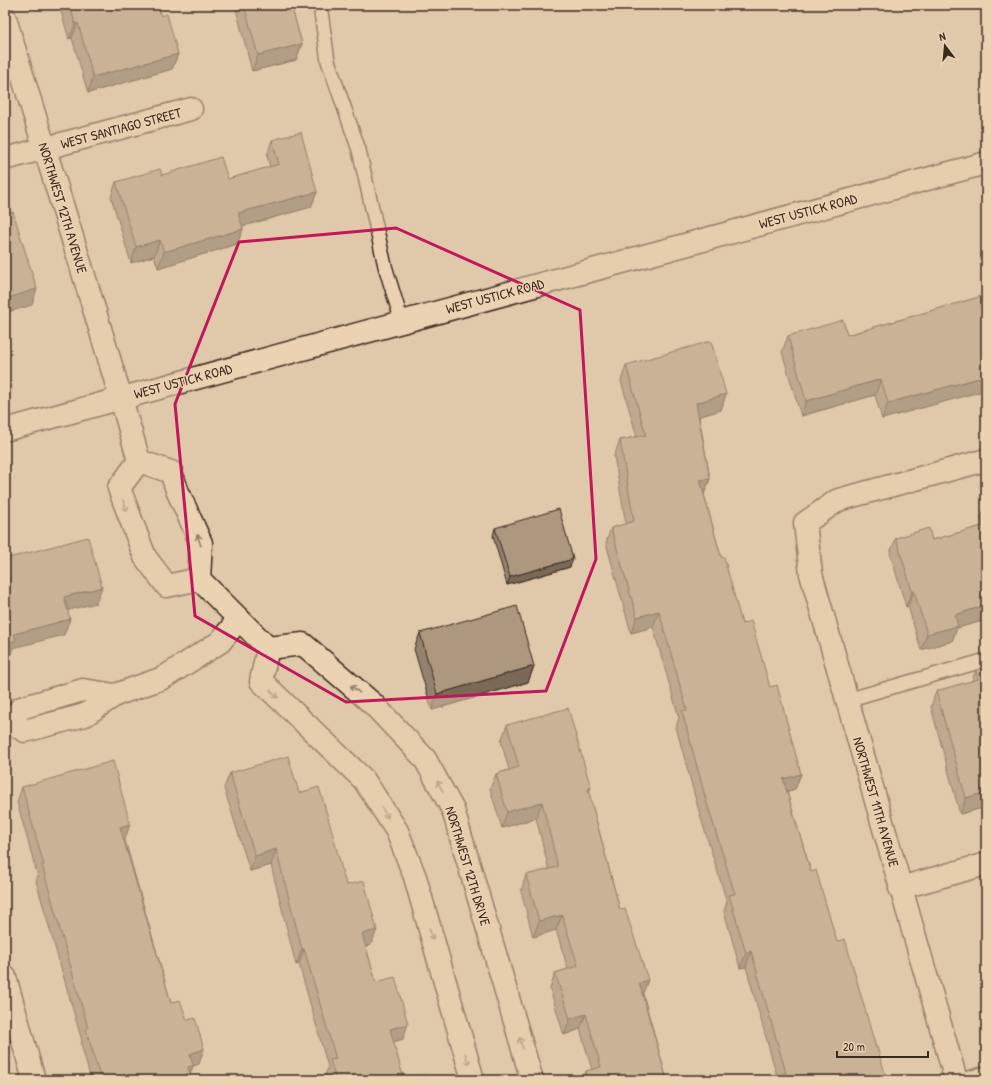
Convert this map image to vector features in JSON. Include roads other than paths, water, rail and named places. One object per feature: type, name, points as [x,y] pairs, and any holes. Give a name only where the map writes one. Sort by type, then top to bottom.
[{"type":"street","name":"NORTHWEST 12TH AVENUE","points":[[5,18],[44,148],[105,340],[121,398]]},
{"type":"street","name":"WEST SANTIAGO STREET","points":[[5,159],[191,109]]},
{"type":"street","name":"WEST USTICK ROAD","points":[[5,430],[986,163]]},
{"type":"street","points":[[121,398],[139,461]]},
{"type":"street","name":"NORTHWEST 11TH AVENUE","points":[[956,1080],[811,574],[804,522],[838,500],[986,460]]},
{"type":"street","points":[[139,461],[119,488],[145,557],[167,586],[199,579]]},
{"type":"street","points":[[139,461],[171,472],[177,490],[202,543],[199,579],[268,648],[261,681],[364,780],[397,831],[415,877],[473,1080]]},
{"type":"street","points":[[8,723],[25,731],[85,715],[115,695],[163,678],[220,642],[239,619]]},
{"type":"street","name":"NORTHWEST 12TH DRIVE","points":[[268,648],[302,644],[373,704],[425,759],[453,810],[532,1080]]},
{"type":"street","points":[[900,888],[986,864]]},
{"type":"street","points":[[5,977],[34,1080]]},
{"type":"lane","points":[[320,5],[328,61],[359,150],[385,266],[402,322]]},
{"type":"lane","points":[[847,700],[986,660]]},
{"type":"lane","points":[[962,1080],[986,1074]]}]
